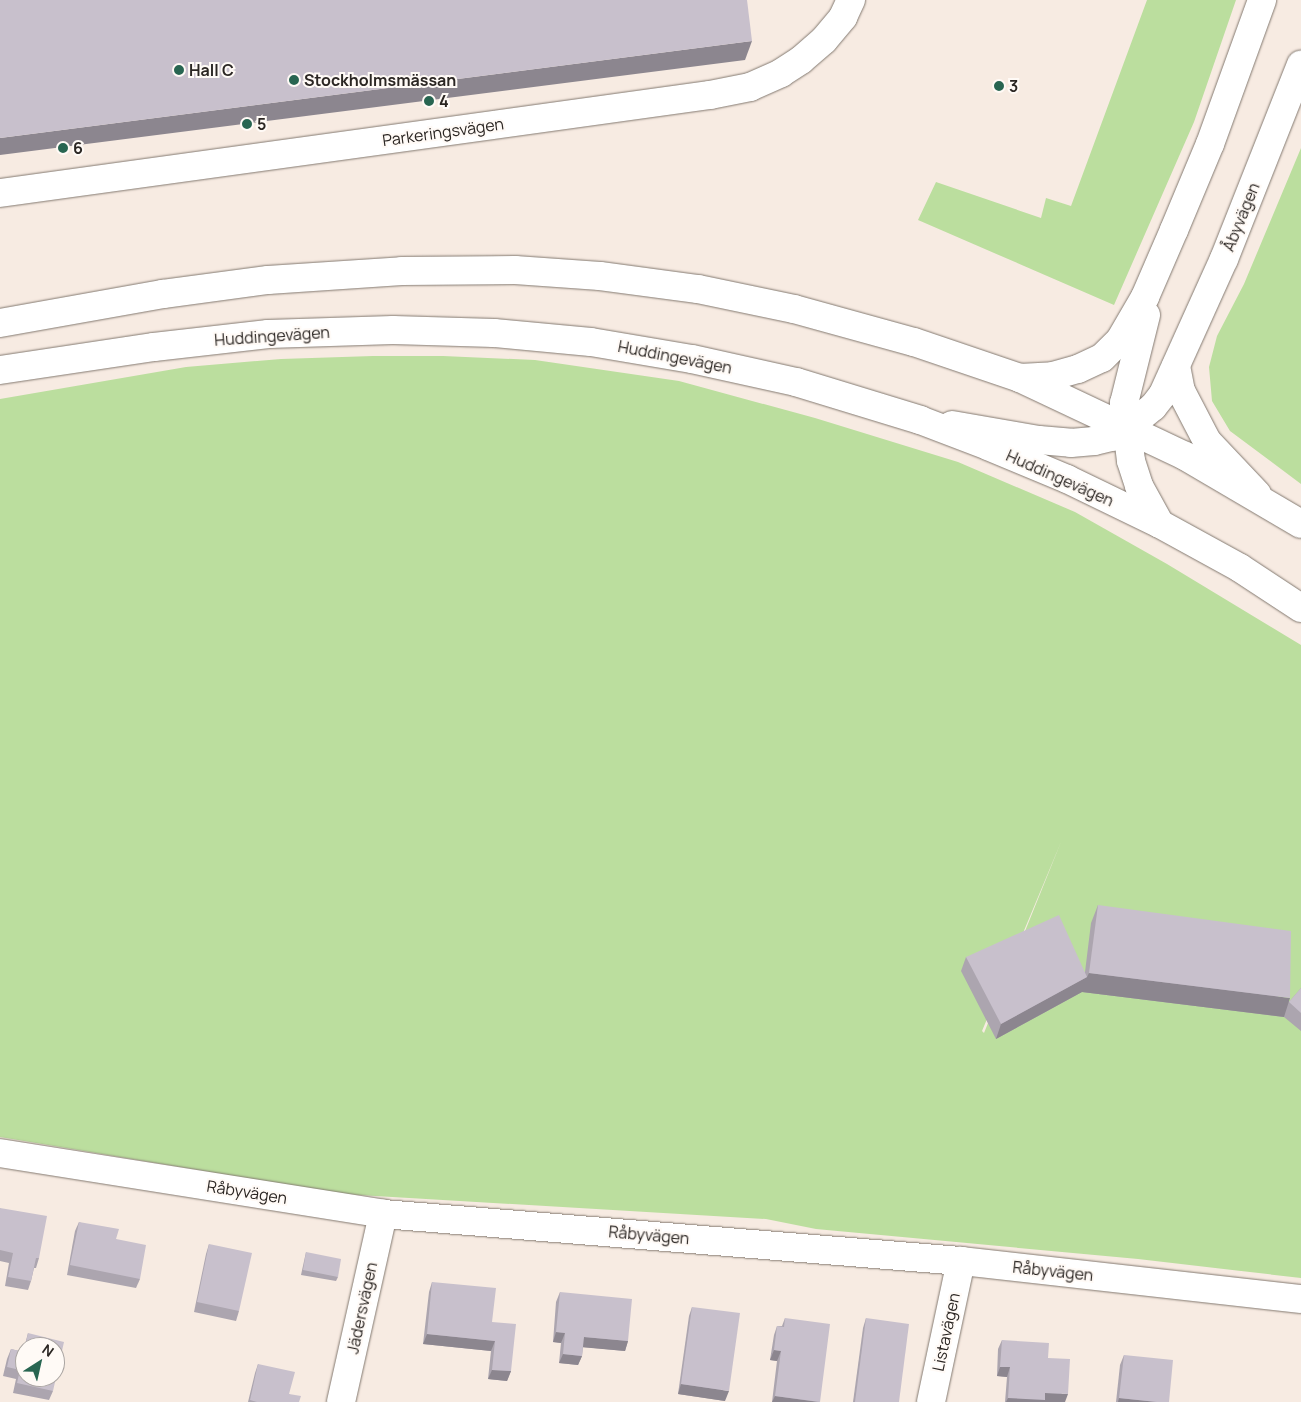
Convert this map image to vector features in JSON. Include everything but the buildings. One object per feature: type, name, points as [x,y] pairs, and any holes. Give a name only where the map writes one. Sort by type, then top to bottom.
[{"type":"street","name":"Parkeringsvägen","points":[[0,192],[700,96],[750,87],[781,73],[801,60],[824,40],[843,17],[851,0]]},
{"type":"street","points":[[1020,378],[1053,376],[1078,369],[1102,358],[1120,340],[1133,320],[1160,263],[1210,144],[1262,0]]},
{"type":"street","name":"Åbyvägen","points":[[920,420],[1071,443],[1112,437],[1128,428],[1153,407],[1163,394],[1224,259],[1301,65]]},
{"type":"street","points":[[1160,263],[1128,380],[1124,403],[1131,461],[1137,478],[1160,524]]},
{"type":"street","points":[[0,323],[163,294],[268,280],[402,271],[515,270],[600,276],[698,288],[794,309],[905,340],[1020,378],[1185,456],[1301,524]]},
{"type":"street","name":"Huddingevägen","points":[[0,370],[154,347],[268,334],[393,330],[494,332],[591,342],[692,359],[796,382],[920,420],[1067,479],[1160,524],[1240,568],[1301,608]]},
{"type":"street","points":[[1176,366],[1181,391],[1191,414],[1207,441],[1263,501]]},
{"type":"street","name":"Råbyvägen","points":[[0,1153],[383,1214],[961,1262],[1301,1299]]},
{"type":"street","name":"Jädersvägen","points":[[341,1402],[383,1214]]},
{"type":"street","name":"Listavägen","points":[[931,1402],[961,1262]]},
{"type":"green space","points":[[1147,0],[1236,0],[1194,122],[1114,305],[918,220],[936,182],[1041,218],[1046,198],[1071,206]]},
{"type":"green space","points":[[1301,148],[1301,484],[1230,431],[1212,401],[1209,367],[1217,336],[1244,284]]},
{"type":"green space","points":[[443,356],[535,360],[679,381],[815,418],[958,462],[1075,512],[1167,564],[1301,645],[1301,1278],[1138,1259],[816,1229],[766,1219],[342,1194],[0,1137],[0,399],[186,367],[281,359]],"holes":[[[1061,842],[984,1033],[982,1031]]]},
{"type":"place","name":"Hall C","points":[[179,70]]},
{"type":"place","name":"Stockholmsmässan","points":[[294,80]]},
{"type":"place","name":"3","points":[[999,86]]},
{"type":"place","name":"4","points":[[429,101]]},
{"type":"place","name":"5","points":[[247,124]]},
{"type":"place","name":"6","points":[[63,148]]}]
